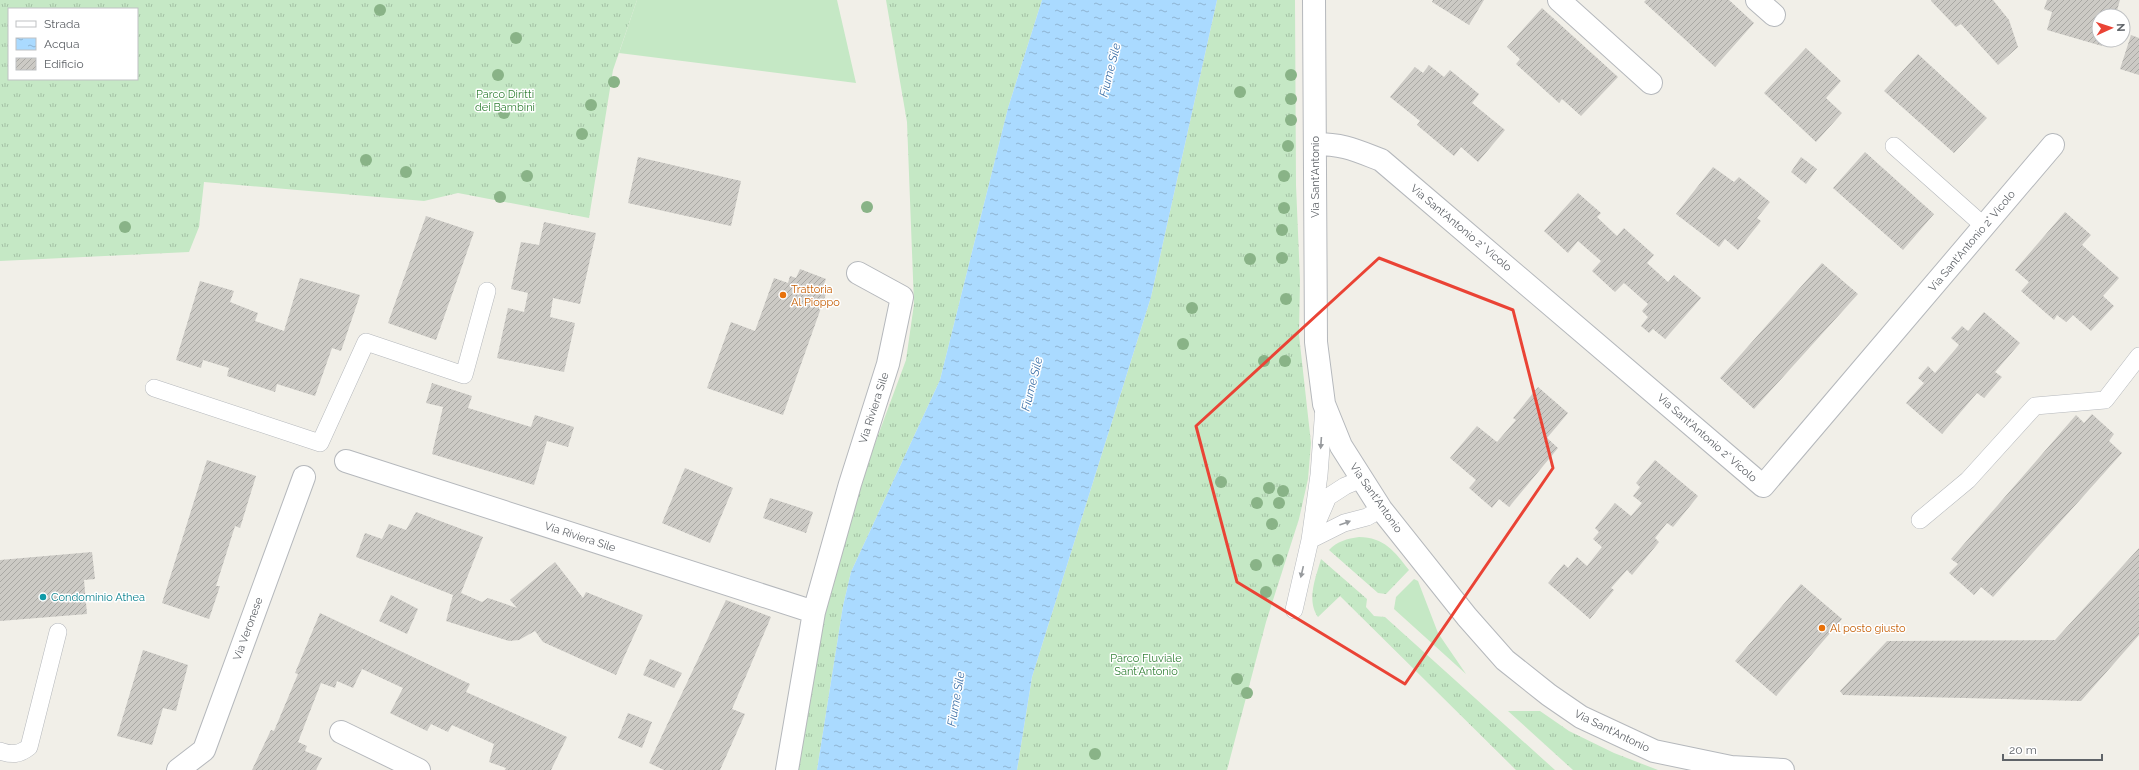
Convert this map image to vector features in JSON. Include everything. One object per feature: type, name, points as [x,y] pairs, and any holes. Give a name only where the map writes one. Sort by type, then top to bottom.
[{"type":"street","name":"Via Sant'Antonio","points":[[1314,0],[1316,342],[1324,404],[1341,446],[1381,510],[1467,617],[1504,660],[1580,717],[1654,751],[1731,767],[1783,770]]},
{"type":"street","points":[[1559,0],[1651,84]]},
{"type":"street","points":[[1757,0],[1774,15]]},
{"type":"street","name":"Via Sant'Antonio 2° Vicolo","points":[[1315,144],[1333,144],[1354,148],[1381,160],[1763,486],[2053,145]]},
{"type":"street","name":"Via Riviera Sile","points":[[787,770],[814,612],[850,484],[888,364],[902,297],[858,274]]},
{"type":"street","name":"Via Riviera Sile","points":[[346,461],[814,612]]},
{"type":"street","name":"Via Veronese","points":[[178,770],[204,750],[304,477]]},
{"type":"street","points":[[341,732],[419,770]]},
{"type":"lane","points":[[1894,146],[1984,226]]},
{"type":"lane","points":[[154,388],[320,443],[366,342],[464,375],[487,291]]},
{"type":"lane","points":[[1920,520],[1968,480],[2035,406],[2105,400],[2139,356]]},
{"type":"lane","points":[[1294,610],[1310,540],[1319,474],[1324,404]]},
{"type":"lane","points":[[1310,540],[1328,497],[1344,486],[1362,479]]},
{"type":"lane","points":[[1310,540],[1344,523],[1367,517],[1381,510]]},
{"type":"lane","points":[[0,751],[11,754],[22,753],[29,747],[58,632]]},
{"type":"highlighted area","points":[[1379,258],[1513,310],[1553,468],[1405,684],[1237,582],[1196,426]]},
{"type":"green space","name":"Parco Diritti dei Bambini","points":[[0,0],[637,0],[613,70],[589,218],[458,193],[424,201],[204,182],[199,227],[189,252],[0,261]]},
{"type":"green space","points":[[637,0],[837,0],[856,83],[619,53]]},
{"type":"green space","points":[[886,0],[1042,0],[1008,108],[940,380],[851,572],[843,606],[817,770],[797,770],[827,603],[860,484],[906,360],[914,304],[907,122]]},
{"type":"green space","name":"Parco Fluviale Sant'Antonio","points":[[1217,0],[1295,0],[1296,185],[1300,280],[1299,335],[1311,443],[1308,479],[1299,519],[1266,622],[1227,770],[1017,770],[1032,677],[1151,297]]},
{"type":"green space","points":[[1359,537],[1368,538],[1382,543],[1399,557],[1409,570],[1386,594],[1378,593],[1329,550],[1339,542]]},
{"type":"green space","points":[[1321,559],[1367,599],[1366,607],[1374,616],[1385,617],[1555,770],[1516,770],[1340,596],[1318,617],[1314,610],[1312,596]]},
{"type":"green space","points":[[1414,579],[1418,581],[1438,633],[1466,674],[1394,609],[1396,597]]},
{"type":"green space","points":[[1508,711],[1540,711],[1569,731],[1614,753],[1658,770],[1573,770]]},
{"type":"water","name":"Fiume Sile","points":[[1042,0],[1217,0],[1151,297],[1032,677],[1017,770],[817,770],[843,606],[851,572],[940,380],[1008,108]]},
{"type":"building","points":[[1433,0],[1484,0],[1469,25],[1432,2]]},
{"type":"building","points":[[1646,0],[1729,0],[1754,23],[1715,67],[1644,2]]},
{"type":"building","points":[[1993,0],[2009,20],[2018,47],[1998,65],[1961,24],[1956,27],[1931,1]]},
{"type":"building","points":[[2047,0],[2120,0],[2118,8],[2091,8],[2091,43],[2047,30],[2052,12],[2044,9]]},
{"type":"building","points":[[1542,8],[1618,77],[1581,116],[1562,99],[1559,103],[1516,64],[1520,59],[1507,47]]},
{"type":"building","points":[[2131,35],[2139,38],[2139,75],[2120,69],[2127,48],[2131,48]]},
{"type":"building","points":[[1806,48],[1841,81],[1826,98],[1842,113],[1816,142],[1764,93]]},
{"type":"building","points":[[1918,54],[1987,118],[1954,153],[1884,91]]},
{"type":"building","points":[[1429,65],[1444,77],[1450,70],[1479,94],[1472,103],[1505,130],[1478,162],[1461,147],[1454,156],[1417,125],[1420,121],[1390,97],[1415,67],[1423,73]]},
{"type":"building","points":[[1865,152],[1934,214],[1903,250],[1833,188]]},
{"type":"building","points":[[638,157],[741,181],[731,226],[628,203]]},
{"type":"building","points":[[1801,157],[1817,169],[1806,184],[1791,172]]},
{"type":"building","points":[[1713,167],[1734,182],[1739,177],[1770,202],[1757,218],[1761,221],[1738,250],[1725,239],[1719,247],[1676,214]]},
{"type":"building","points":[[1578,193],[1601,213],[1597,217],[1617,236],[1624,228],[1654,255],[1647,263],[1668,282],[1674,275],[1701,298],[1665,339],[1653,329],[1649,333],[1641,326],[1648,317],[1642,311],[1648,304],[1624,283],[1615,292],[1592,271],[1601,261],[1578,241],[1568,253],[1544,231]]},
{"type":"building","points":[[2065,212],[2091,235],[2082,245],[2119,278],[2103,296],[2114,306],[2091,331],[2073,315],[2066,322],[2057,315],[2054,320],[2021,291],[2029,282],[2015,270]]},
{"type":"building","points":[[426,216],[474,232],[436,340],[388,323]]},
{"type":"building","points":[[544,222],[596,233],[580,304],[553,298],[550,317],[575,323],[564,372],[497,358],[508,308],[524,312],[528,293],[511,289],[521,242],[539,245]]},
{"type":"building","points":[[1822,263],[1858,294],[1754,409],[1720,378]]},
{"type":"building","points":[[800,269],[826,279],[822,289],[827,291],[783,415],[707,388],[731,322],[755,331],[774,278],[788,283],[790,276],[796,278]]},
{"type":"building","points":[[300,278],[360,295],[341,351],[332,348],[315,396],[277,384],[275,392],[227,376],[229,368],[203,360],[201,368],[176,360],[200,281],[234,291],[230,302],[258,313],[255,321],[284,331]]},
{"type":"building","points":[[1984,312],[2020,343],[1995,372],[2002,377],[1984,398],[1977,393],[1942,434],[1906,403],[1924,383],[1918,378],[1928,366],[1935,373],[1959,345],[1951,338],[1962,326],[1968,331]]},
{"type":"building","points":[[432,383],[472,396],[468,408],[531,427],[535,415],[574,427],[568,447],[547,441],[534,485],[432,454],[443,407],[426,403]]},
{"type":"building","points":[[1538,387],[1568,413],[1547,438],[1558,448],[1509,507],[1499,499],[1492,508],[1469,488],[1476,480],[1450,458],[1477,426],[1497,442],[1516,420],[1513,418]]},
{"type":"building","points":[[2092,414],[2114,434],[2109,441],[2122,453],[1993,597],[1981,587],[1974,595],[1949,573],[1958,564],[1951,559],[2076,415],[2084,423]]},
{"type":"building","points":[[207,460],[256,476],[240,528],[235,526],[216,586],[220,586],[209,619],[162,603]]},
{"type":"building","points":[[1655,460],[1698,496],[1673,527],[1667,523],[1655,538],[1659,542],[1632,575],[1627,570],[1611,588],[1614,590],[1590,619],[1548,583],[1564,564],[1568,568],[1577,557],[1587,566],[1602,547],[1593,539],[1599,532],[1595,528],[1615,503],[1631,516],[1642,503],[1633,496],[1640,487],[1636,483]]},
{"type":"building","points":[[685,468],[733,488],[710,543],[662,523]]},
{"type":"building","points":[[770,498],[813,512],[806,533],[763,518]]},
{"type":"building","points":[[416,512],[483,537],[461,593],[482,602],[488,598],[517,608],[510,600],[555,562],[583,598],[586,592],[643,615],[616,675],[543,642],[535,631],[519,640],[509,641],[446,621],[453,595],[356,557],[365,533],[382,539],[389,524],[406,530]]},
{"type":"building","points":[[2139,548],[2139,635],[2081,701],[1843,695],[1840,691],[1887,641],[2055,640]]},
{"type":"building","name":"Condominio Athea","points":[[92,552],[95,579],[84,580],[87,614],[0,621],[0,560]]},
{"type":"building","points":[[1801,584],[1842,619],[1776,696],[1735,661]]},
{"type":"building","points":[[391,595],[418,609],[407,634],[379,621]]},
{"type":"building","points":[[726,600],[771,617],[732,709],[745,714],[720,770],[664,770],[649,763]]},
{"type":"building","points":[[320,613],[470,684],[466,692],[567,737],[551,770],[505,770],[506,768],[489,762],[494,744],[452,725],[448,732],[431,724],[427,731],[390,713],[403,688],[362,669],[353,688],[337,681],[335,688],[321,683],[298,742],[307,746],[305,751],[322,758],[316,770],[252,770],[271,730],[274,731],[298,674],[295,673]]},
{"type":"building","points":[[143,650],[188,665],[176,711],[163,708],[152,745],[117,736]]},
{"type":"building","points":[[650,659],[682,673],[674,688],[643,675]]},
{"type":"building","points":[[628,713],[652,722],[642,748],[618,738]]},
{"type":"place","name":"Trattoria Al Pioppo","points":[[783,295]]},
{"type":"place","name":"Condominio Athea","points":[[43,597]]},
{"type":"place","name":"Al posto giusto","points":[[1822,628]]}]
